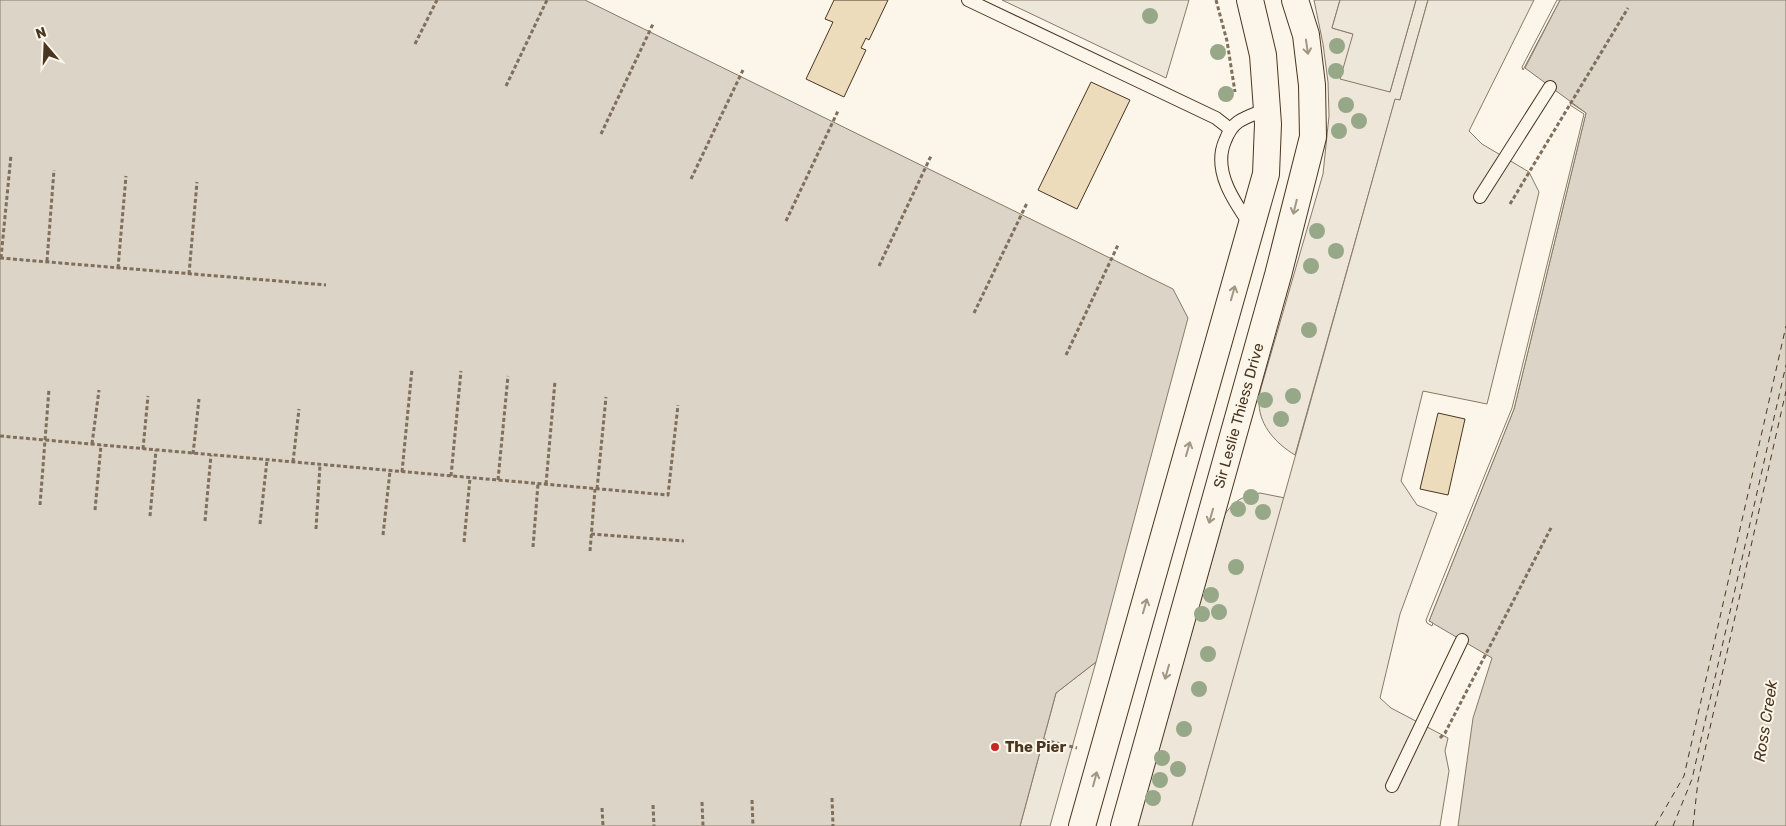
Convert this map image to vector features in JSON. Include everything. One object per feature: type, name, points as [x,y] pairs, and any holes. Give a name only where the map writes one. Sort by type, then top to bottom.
[{"type":"street","points":[[1082,826],[1266,174],[1268,124],[1263,55],[1250,0]]},
{"type":"street","name":"Sir Leslie Thiess Drive","points":[[1124,826],[1278,275],[1313,137],[1312,85],[1306,35],[1295,0]]},
{"type":"lane","points":[[968,0],[1216,118],[1230,129]]},
{"type":"lane","points":[[1480,198],[1550,87]]},
{"type":"lane","points":[[1251,226],[1233,199],[1224,177],[1223,145],[1230,129],[1238,122],[1267,110]]},
{"type":"lane","points":[[1392,786],[1462,640]]},
{"type":"path","points":[[415,44],[437,0]]},
{"type":"path","points":[[506,86],[547,0]]},
{"type":"path","points":[[1510,204],[1628,8]]},
{"type":"path","points":[[601,134],[654,24]]},
{"type":"path","points":[[691,179],[743,70]]},
{"type":"path","points":[[786,221],[838,111]]},
{"type":"path","points":[[10,155],[1,258],[326,285]]},
{"type":"path","points":[[879,266],[931,156]]},
{"type":"path","points":[[47,262],[54,170]]},
{"type":"path","points":[[118,268],[126,176]]},
{"type":"path","points":[[189,274],[197,182]]},
{"type":"path","points":[[974,313],[1027,203]]},
{"type":"path","points":[[1066,355],[1118,245]]},
{"type":"path","points":[[402,472],[412,368]]},
{"type":"path","points":[[451,476],[461,371]]},
{"type":"path","points":[[498,480],[508,376]]},
{"type":"path","points":[[546,484],[555,381]]},
{"type":"path","points":[[40,505],[49,389]]},
{"type":"path","points":[[92,444],[99,390]]},
{"type":"path","points":[[143,449],[148,396]]},
{"type":"path","points":[[590,551],[606,398]]},
{"type":"path","points":[[193,454],[199,399]]},
{"type":"path","points":[[0,436],[668,495],[678,405]]},
{"type":"path","points":[[293,462],[299,409]]},
{"type":"path","points":[[95,510],[101,445]]},
{"type":"path","points":[[150,516],[156,450]]},
{"type":"path","points":[[204,520],[211,455]]},
{"type":"path","points":[[260,524],[267,460]]},
{"type":"path","points":[[316,529],[320,465]]},
{"type":"path","points":[[383,535],[390,471]]},
{"type":"path","points":[[464,542],[470,478]]},
{"type":"path","points":[[533,547],[538,484]]},
{"type":"path","points":[[1438,740],[1445,733],[1552,526]]},
{"type":"path","points":[[591,534],[684,542]]},
{"type":"path","points":[[1044,740],[1082,749]]},
{"type":"path","points":[[832,798],[833,826]]},
{"type":"path","points":[[752,800],[753,826]]},
{"type":"path","points":[[702,802],[703,826]]},
{"type":"path","points":[[653,804],[654,826]]},
{"type":"path","points":[[602,808],[603,826]]},
{"type":"shaded area","points":[[1002,0],[1189,0],[1166,78]]},
{"type":"shaded area","points":[[1314,0],[1340,0],[1332,28],[1353,34],[1390,92],[1416,0],[1428,0],[1400,100],[1395,100],[1295,455],[1282,446],[1266,427],[1260,412],[1259,400],[1323,174],[1329,116],[1328,82]]},
{"type":"shaded area","points":[[1340,0],[1416,0],[1390,92],[1340,79],[1353,34],[1332,28]]},
{"type":"shaded area","points":[[1428,0],[1534,0],[1469,131],[1482,144],[1529,172],[1539,192],[1487,404],[1423,391],[1401,481],[1417,505],[1437,513],[1400,614],[1380,698],[1391,708],[1448,738],[1445,751],[1449,771],[1440,826],[1192,826],[1395,99],[1400,100]]},
{"type":"shaded area","points":[[1260,493],[1285,498],[1192,826],[1137,826],[1225,514],[1240,499]]},
{"type":"shaded area","points":[[1096,662],[1050,826],[1020,826],[1056,693]]},
{"type":"water","points":[[0,0],[585,0],[1173,289],[1188,318],[1096,662],[1056,693],[1020,826],[0,826]]},
{"type":"water","name":"Ross Creek","points":[[1560,0],[1786,0],[1786,826],[1458,826],[1473,718],[1492,658],[1429,621],[1514,409],[1586,113],[1525,68]]},
{"type":"pier","points":[[1557,0],[1560,0],[1523,70],[1522,67]]},
{"type":"pier","points":[[1571,103],[1586,113],[1514,409],[1429,621],[1433,623],[1432,626],[1426,620],[1512,408],[1584,114],[1570,105]]},
{"type":"building","points":[[834,0],[888,0],[869,40],[866,38],[861,48],[866,50],[844,97],[806,79],[833,22],[825,19]]},
{"type":"building","points":[[1091,82],[1130,100],[1077,209],[1038,190]]},
{"type":"building","points":[[1438,413],[1465,419],[1448,495],[1420,489]]},
{"type":"ferry route","points":[[1655,826],[1684,776],[1786,326]]},
{"type":"ferry route","points":[[1673,826],[1692,779],[1786,365]]},
{"type":"ferry route","points":[[1693,826],[1698,781],[1786,391]]},
{"type":"place","name":"The Pier","points":[[995,747]]}]
